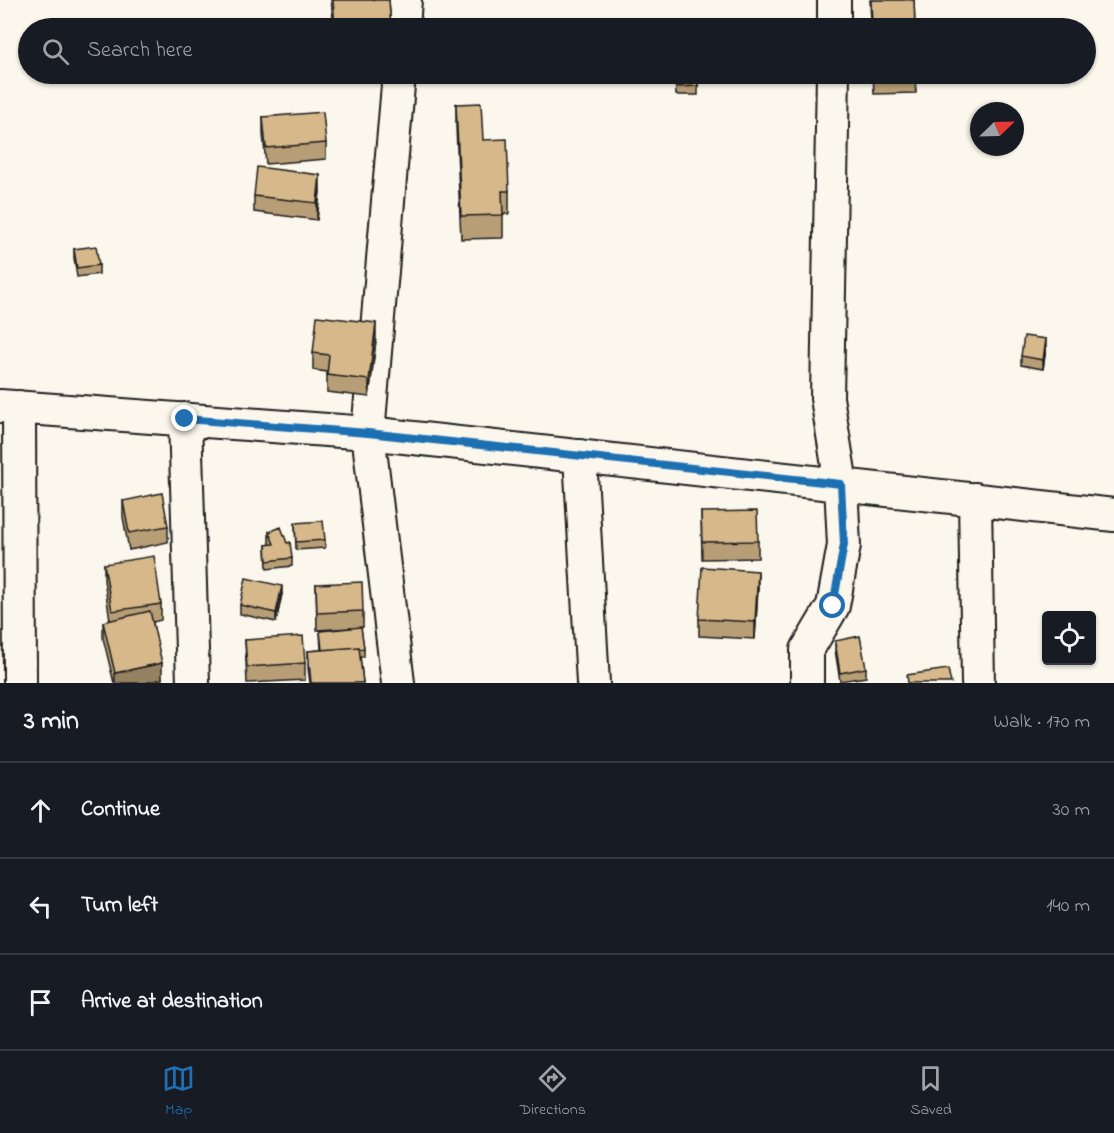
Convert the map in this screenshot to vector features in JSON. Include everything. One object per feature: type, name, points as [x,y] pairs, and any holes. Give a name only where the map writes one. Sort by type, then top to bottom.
[{"type":"street","points":[[404,18],[405,0]]},
{"type":"street","points":[[834,0],[834,18]]},
{"type":"street","points":[[398,84],[368,433],[398,683]]},
{"type":"street","points":[[807,683],[807,650],[833,606],[844,544],[841,484],[827,398],[833,84]]},
{"type":"street","points":[[20,683],[10,407],[368,433],[1114,515]]},
{"type":"street","points":[[185,419],[193,683]]},
{"type":"street","points":[[580,456],[593,683]]},
{"type":"street","points":[[975,500],[978,683]]},
{"type":"building","points":[[333,0],[389,0],[390,18],[334,18]]},
{"type":"building","points":[[871,0],[914,0],[915,18],[872,18]]},
{"type":"building","points":[[676,84],[698,84],[698,86],[676,87]]},
{"type":"building","points":[[481,103],[483,140],[507,139],[509,191],[502,191],[503,215],[461,216],[456,104]]},
{"type":"building","points":[[323,112],[326,143],[266,148],[263,117]]},
{"type":"building","points":[[257,167],[320,175],[317,203],[254,196]]},
{"type":"building","points":[[96,246],[99,265],[77,268],[74,249]]},
{"type":"building","points":[[317,316],[376,323],[369,380],[327,375],[329,355],[313,353]]},
{"type":"building","points":[[1024,336],[1046,339],[1043,360],[1021,356]]},
{"type":"building","points":[[162,493],[168,526],[129,533],[123,501]]},
{"type":"building","points":[[757,511],[758,541],[702,542],[701,512]]},
{"type":"building","points":[[323,521],[325,540],[296,542],[295,523]]},
{"type":"building","points":[[281,527],[287,543],[290,542],[292,558],[267,561],[266,545],[274,544],[269,532]]},
{"type":"building","points":[[154,556],[161,604],[112,611],[104,564]]},
{"type":"building","points":[[702,567],[758,571],[755,622],[699,619]]},
{"type":"building","points":[[246,578],[282,586],[276,613],[240,605]]},
{"type":"building","points":[[362,582],[363,611],[317,613],[316,584]]},
{"type":"building","points":[[150,611],[162,663],[115,673],[103,622]]},
{"type":"building","points":[[361,627],[364,648],[322,650],[320,631]]},
{"type":"building","points":[[303,636],[305,663],[247,667],[245,640]]},
{"type":"building","points":[[860,636],[866,668],[840,673],[835,641]]},
{"type":"building","points":[[359,647],[363,683],[311,683],[308,651]]},
{"type":"building","points":[[948,669],[951,683],[908,683],[907,675]]},
{"type":"route","points":[[185,419],[368,433],[841,484],[844,544],[833,606]]}]
